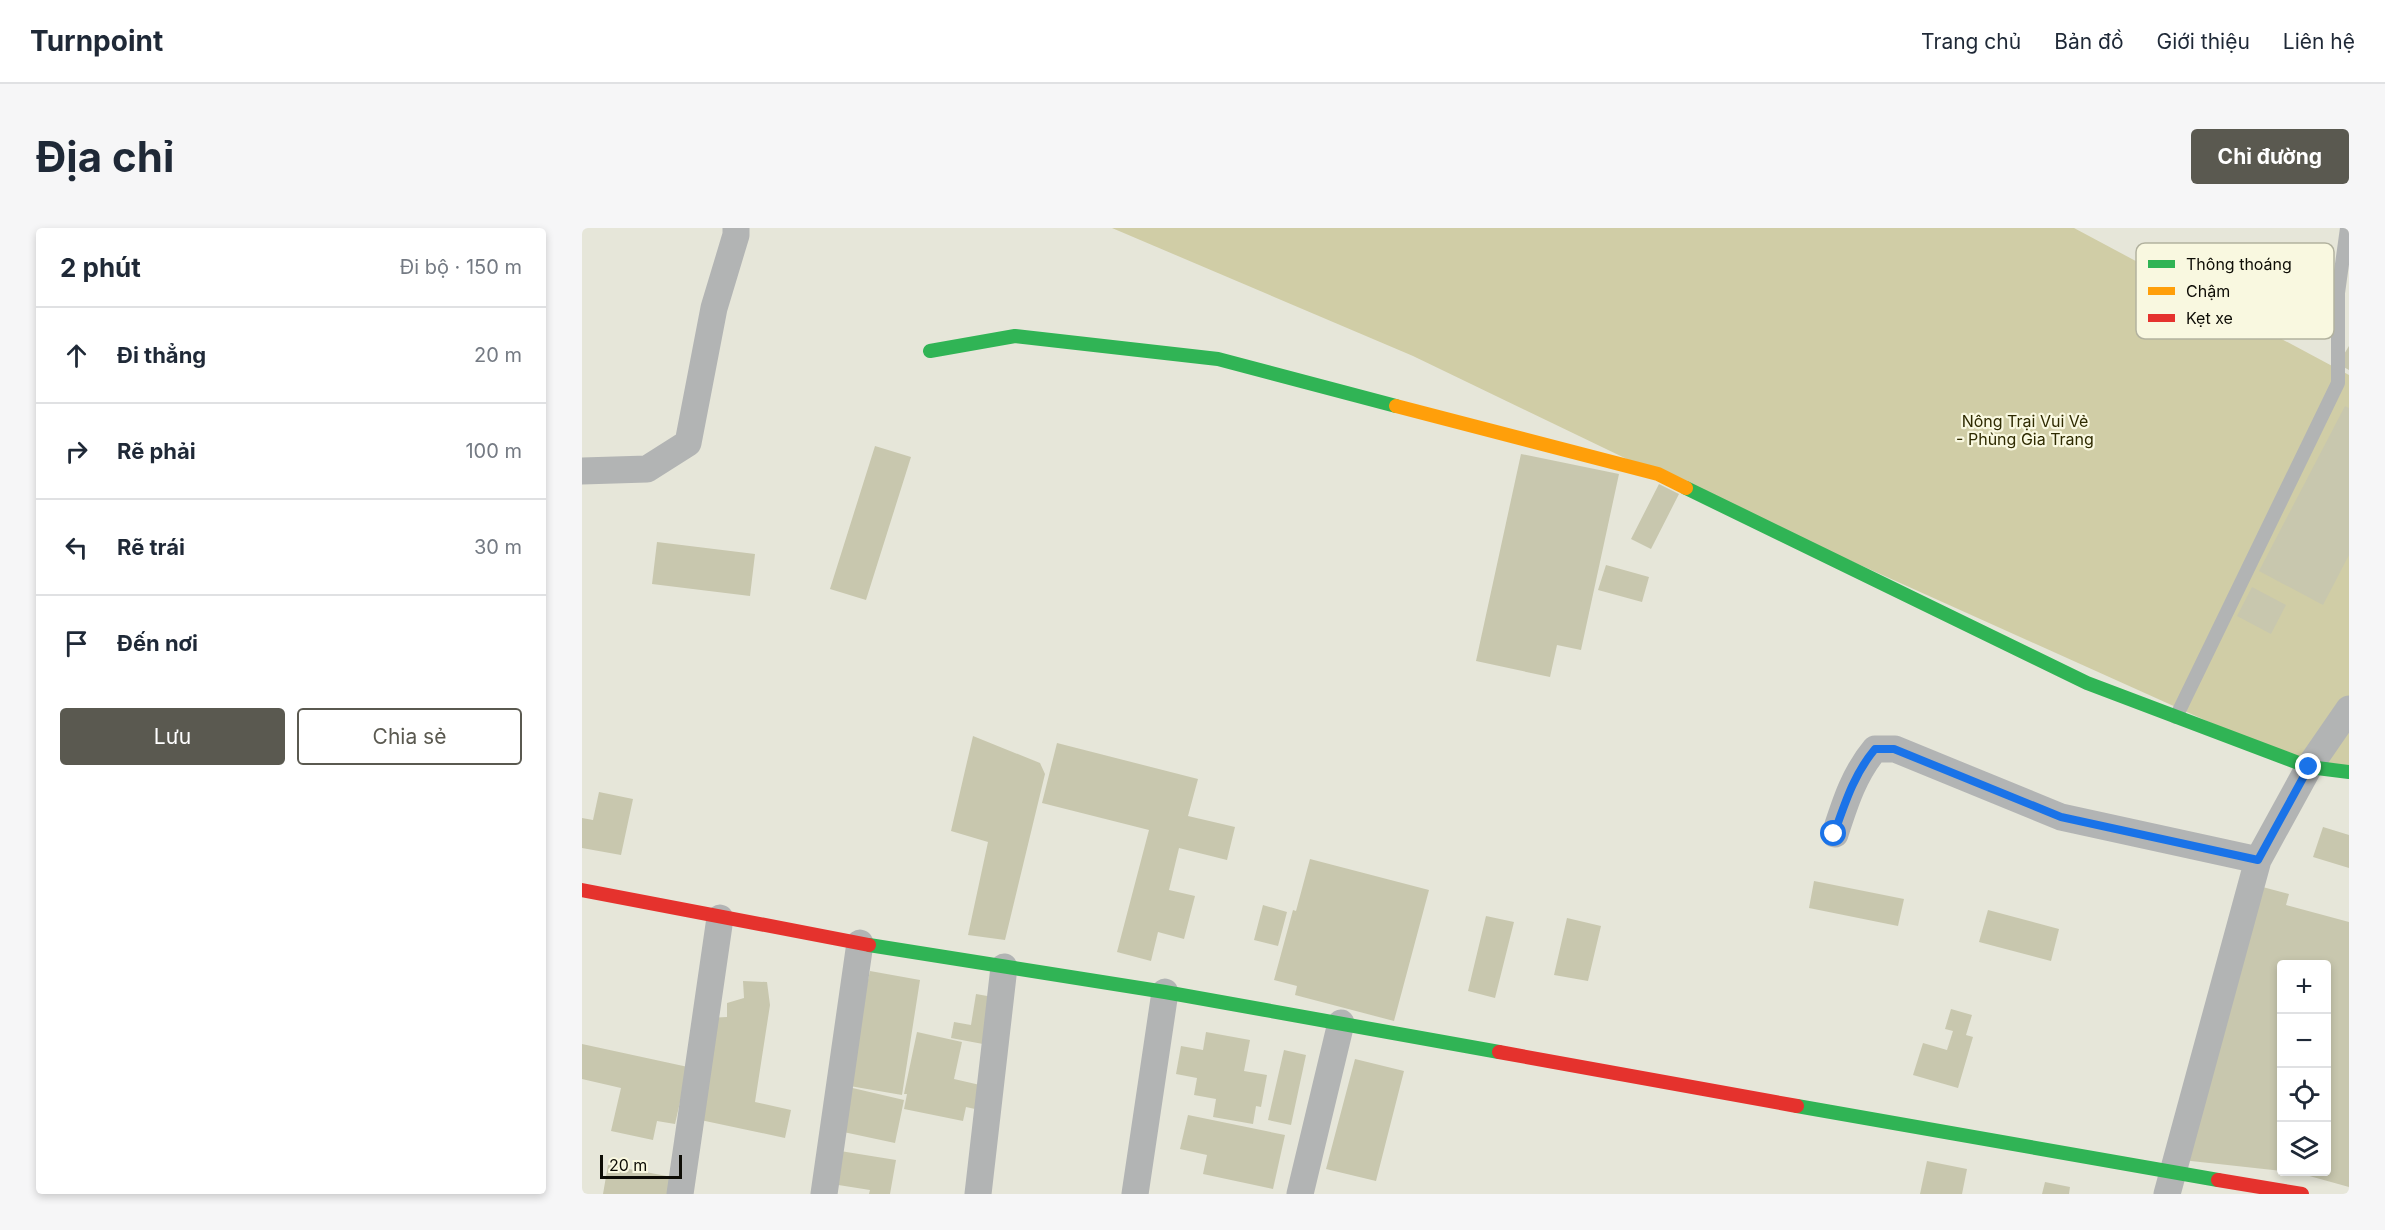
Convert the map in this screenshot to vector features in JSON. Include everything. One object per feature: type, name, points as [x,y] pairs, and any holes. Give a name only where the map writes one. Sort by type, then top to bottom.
[{"type":"street","points":[[582,471],[646,469],[688,443],[714,308],[736,235],[736,228]]},
{"type":"street","points":[[930,351],[1015,336],[1218,359],[1658,474],[2087,683],[2309,767],[2349,771]]},
{"type":"street","points":[[2169,1184],[2258,860],[2309,767],[2349,710]]},
{"type":"street","points":[[1834,834],[1851,785],[1865,761],[1875,749],[1894,749],[2061,817],[2258,860]]},
{"type":"street","points":[[583,897],[1341,1023],[2169,1184],[2302,1194]]},
{"type":"street","points":[[680,1194],[720,918]]},
{"type":"street","points":[[824,1194],[860,943]]},
{"type":"street","points":[[978,1194],[1004,967]]},
{"type":"street","points":[[1134,1194],[1165,992]]},
{"type":"street","points":[[1300,1194],[1341,1023]]},
{"type":"lane","points":[[2176,717],[2338,383],[2338,293],[2348,228]]},
{"type":"green space","name":"Nông Trại Vui Vẻ - Phùng Gia Trang","points":[[1112,228],[2074,228],[2136,261],[2136,339],[2282,339],[2349,375],[2349,772],[2309,767],[1658,474],[1413,356]]},
{"type":"building","points":[[2349,346],[2349,370],[2338,364]]},
{"type":"building","points":[[2345,406],[2349,408],[2349,555],[2323,605],[2259,571]]},
{"type":"building","points":[[875,446],[911,457],[866,600],[830,589]]},
{"type":"building","points":[[1521,454],[1619,474],[1581,650],[1557,645],[1550,677],[1476,661]]},
{"type":"building","points":[[1659,484],[1679,494],[1651,549],[1631,539]]},
{"type":"building","points":[[657,542],[755,554],[750,596],[652,584]]},
{"type":"building","points":[[1606,565],[1649,577],[1642,602],[1598,590]]},
{"type":"building","points":[[2252,587],[2286,605],[2271,634],[2237,616]]},
{"type":"building","points":[[973,736],[1040,763],[1045,774],[1005,940],[968,935],[988,842],[951,831]]},
{"type":"building","points":[[1057,743],[1198,779],[1188,816],[1235,827],[1227,860],[1179,848],[1169,890],[1195,896],[1184,939],[1158,932],[1151,961],[1117,952],[1149,830],[1042,803]]},
{"type":"building","points":[[599,792],[633,799],[621,855],[582,848],[582,818],[593,820]]},
{"type":"building","points":[[2323,827],[2349,835],[2349,868],[2313,857]]},
{"type":"building","points":[[1310,859],[1429,890],[1394,1021],[1295,995],[1297,986],[1274,980]]},
{"type":"building","points":[[1814,881],[1904,899],[1898,926],[1809,908]]},
{"type":"building","points":[[2255,885],[2289,894],[2286,905],[2349,922],[2349,1187],[2309,1176],[2331,1176],[2331,960],[2277,960],[2277,1170],[2182,1160]]},
{"type":"building","points":[[1263,905],[1287,912],[1278,946],[1254,940]]},
{"type":"building","points":[[1988,910],[2059,929],[2051,961],[1979,942]]},
{"type":"building","points":[[1486,916],[1514,922],[1495,998],[1468,991]]},
{"type":"building","points":[[1567,918],[1601,926],[1588,981],[1554,975]]},
{"type":"building","points":[[870,971],[920,980],[902,1095],[844,1085]]},
{"type":"building","points":[[743,981],[767,982],[770,1005],[755,1102],[791,1110],[785,1138],[691,1118],[707,1018],[727,1017],[727,1003],[744,998]]},
{"type":"building","points":[[976,994],[993,997],[983,1044],[951,1038],[954,1022],[971,1025]]},
{"type":"building","points":[[1951,1009],[1972,1015],[1966,1035],[1973,1037],[1958,1088],[1913,1075],[1923,1043],[1947,1050],[1953,1031],[1945,1029]]},
{"type":"building","points":[[917,1032],[962,1042],[954,1079],[980,1085],[975,1109],[966,1107],[963,1121],[904,1109],[907,1094],[904,1094]]},
{"type":"building","points":[[1206,1032],[1250,1040],[1244,1071],[1267,1075],[1261,1107],[1256,1106],[1253,1124],[1213,1117],[1216,1099],[1194,1095],[1197,1078],[1176,1074],[1181,1046],[1203,1050]]},
{"type":"building","points":[[582,1044],[688,1067],[675,1124],[657,1121],[653,1140],[611,1131],[621,1088],[582,1079]]},
{"type":"building","points":[[1284,1050],[1306,1055],[1291,1125],[1268,1120]]},
{"type":"building","points":[[1355,1059],[1404,1071],[1376,1181],[1326,1169]]},
{"type":"building","points":[[844,1086],[904,1100],[895,1143],[834,1130]]},
{"type":"building","points":[[1188,1115],[1285,1135],[1273,1189],[1203,1174],[1207,1155],[1180,1149]]},
{"type":"building","points":[[834,1150],[896,1160],[890,1194],[869,1194],[870,1190],[832,1184]]},
{"type":"building","points":[[1927,1161],[1967,1169],[1962,1194],[1920,1194]]},
{"type":"building","points":[[608,1165],[672,1177],[668,1194],[603,1194]]},
{"type":"building","points":[[2045,1182],[2070,1187],[2069,1194],[2042,1194]]},
{"type":"traffic: fast","points":[[930,351],[1015,336],[1218,359],[1396,406]]},
{"type":"traffic: fast","points":[[1686,488],[2087,683],[2309,767],[2349,772]]},
{"type":"traffic: fast","points":[[869,945],[1165,992],[1499,1052]]},
{"type":"traffic: fast","points":[[1797,1106],[2218,1180]]},
{"type":"traffic: slow","points":[[1396,406],[1658,474],[1686,488]]},
{"type":"traffic: jam","points":[[582,890],[869,945]]},
{"type":"traffic: jam","points":[[1499,1052],[1797,1106]]},
{"type":"traffic: jam","points":[[2218,1180],[2302,1194]]},
{"type":"route","points":[[1834,834],[1851,785],[1865,761],[1875,749],[1894,749],[2061,817],[2258,860],[2309,767]]}]
